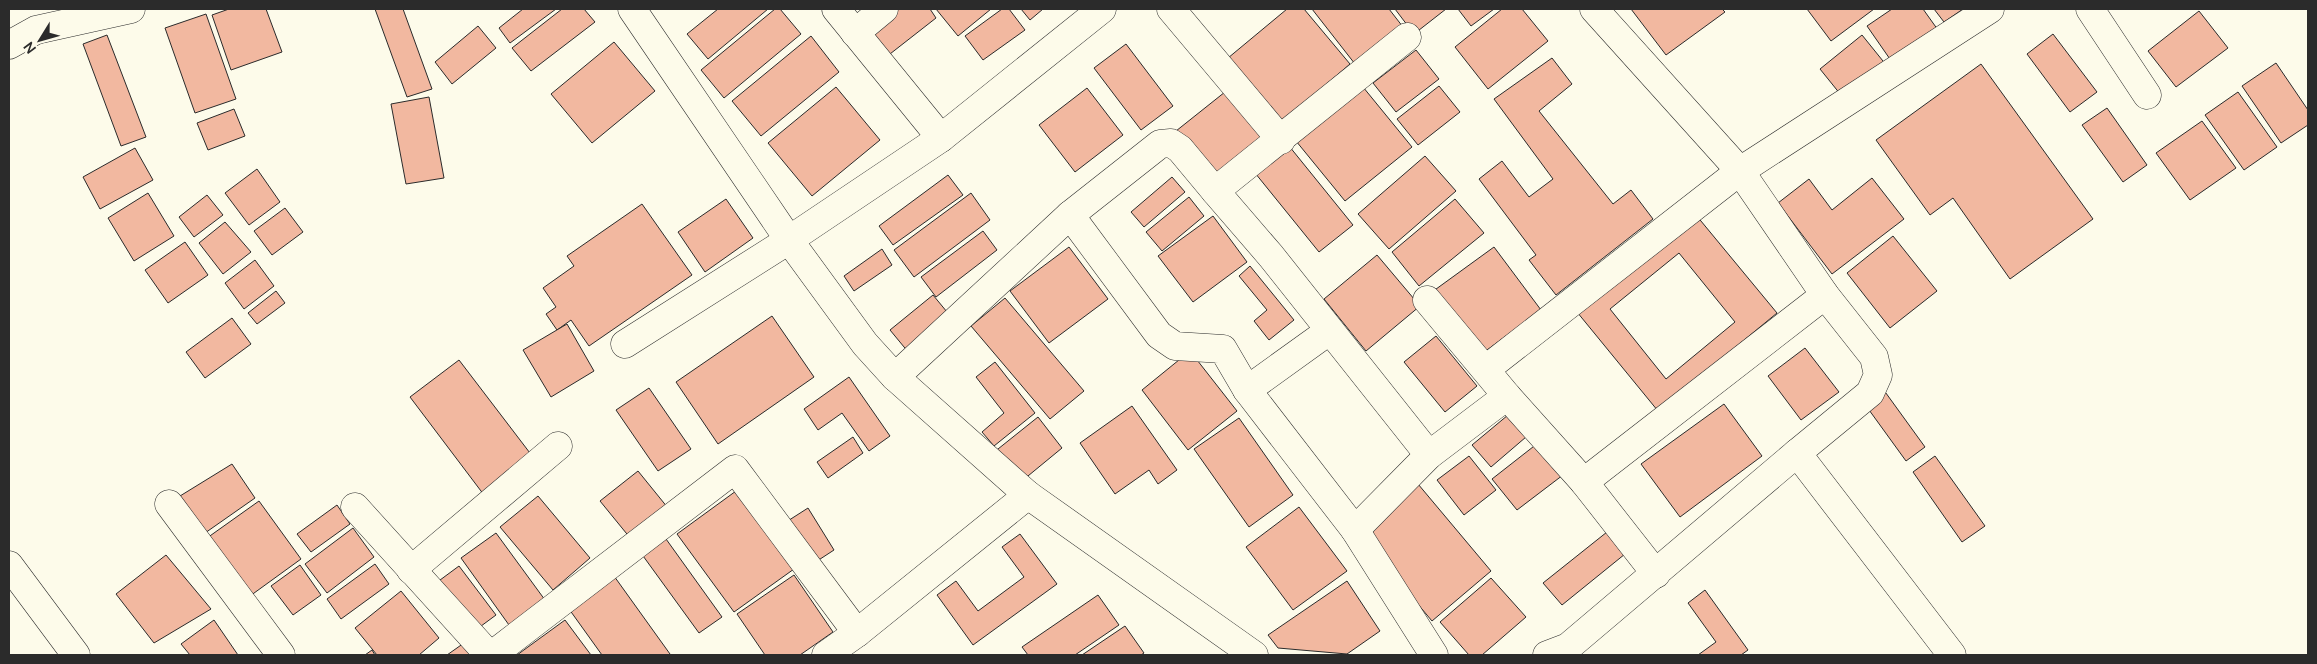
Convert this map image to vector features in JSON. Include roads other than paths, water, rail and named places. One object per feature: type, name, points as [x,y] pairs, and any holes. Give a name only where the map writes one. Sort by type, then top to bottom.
[{"type":"street","points":[[9,45],[36,30],[131,9]]},
{"type":"street","points":[[632,9],[789,240],[865,344],[895,377],[1028,495],[1254,655]]},
{"type":"street","points":[[836,9],[941,138]]},
{"type":"street","points":[[855,33],[884,9]]},
{"type":"street","points":[[625,344],[789,240],[941,138],[1102,9]]},
{"type":"street","points":[[1171,9],[1281,140]]},
{"type":"street","points":[[1547,655],[1568,647],[1797,452],[1870,393],[1878,375],[1874,357],[1825,295],[1740,171],[1594,9]]},
{"type":"street","points":[[1486,369],[1740,171],[1990,9]]},
{"type":"street","points":[[2090,9],[2147,95]]},
{"type":"street","points":[[1215,191],[1281,140],[1406,37]]},
{"type":"street","points":[[895,377],[1070,215],[1160,144],[1171,143],[1180,149],[1271,256],[1429,455]]},
{"type":"street","points":[[1070,215],[1159,335],[1175,346],[1223,350],[1248,390],[1355,530],[1434,655]]},
{"type":"street","points":[[1584,482],[1825,295]]},
{"type":"street","points":[[1427,300],[1507,396],[1584,482],[1656,574]]},
{"type":"street","points":[[1248,390],[1329,331]]},
{"type":"street","points":[[1355,530],[1429,455],[1507,396]]},
{"type":"street","points":[[411,570],[558,446]]},
{"type":"street","points":[[1797,452],[1952,655]]},
{"type":"street","points":[[355,507],[491,655],[735,469],[857,633]]},
{"type":"street","points":[[826,655],[857,633],[1028,495]]},
{"type":"street","points":[[169,504],[281,655]]},
{"type":"street","points":[[9,565],[76,655]]}]
